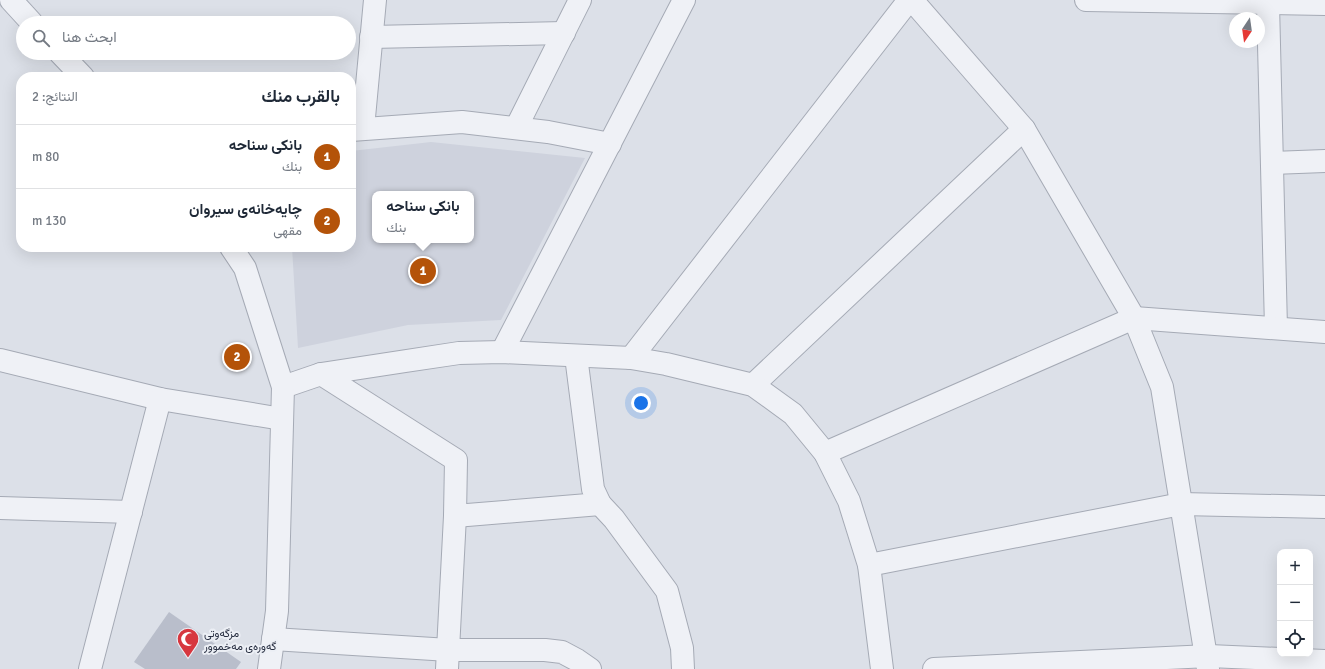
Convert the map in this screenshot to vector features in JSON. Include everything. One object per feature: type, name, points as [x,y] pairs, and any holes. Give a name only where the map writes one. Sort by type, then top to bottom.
[{"type":"street","points":[[11,0],[26,16]]},
{"type":"street","points":[[375,0],[357,129],[462,122],[548,132],[610,144]]},
{"type":"street","points":[[516,128],[580,0]]},
{"type":"street","points":[[502,352],[684,0]]},
{"type":"street","points":[[631,358],[910,0],[1024,129],[1134,318],[1162,387],[1207,663]]},
{"type":"street","points":[[1086,0],[1325,4]]},
{"type":"street","points":[[1268,4],[1276,328]]},
{"type":"street","points":[[371,37],[564,33]]},
{"type":"street","points":[[67,60],[78,72]]},
{"type":"street","points":[[753,385],[1024,129]]},
{"type":"street","points":[[1272,163],[1325,161]]},
{"type":"street","points":[[234,252],[245,268],[283,387],[276,611],[269,669]]},
{"type":"street","points":[[825,453],[1134,318],[1325,332]]},
{"type":"street","points":[[283,387],[321,374],[459,353],[502,352],[631,358],[666,364],[753,385],[793,414],[825,453],[849,500],[869,565],[882,669]]},
{"type":"street","points":[[576,356],[592,489],[600,504],[614,519],[667,591],[682,648],[683,669]]},
{"type":"street","points":[[0,360],[160,399],[282,420]]},
{"type":"street","points":[[321,374],[456,460],[455,516],[448,660]]},
{"type":"street","points":[[90,669],[160,399]]},
{"type":"street","points":[[455,516],[600,504]]},
{"type":"street","points":[[869,565],[1181,504],[1325,507]]},
{"type":"street","points":[[0,508],[131,512]]},
{"type":"street","points":[[273,639],[448,660],[545,650],[562,652],[590,669]]},
{"type":"street","points":[[934,669],[1325,661]]},
{"type":"shaded area","points":[[431,142],[585,158],[501,320],[408,325],[298,348],[292,252],[356,252],[356,150]]},
{"type":"building","points":[[169,612],[241,662],[236,669],[145,669],[134,662]]},
{"type":"place","name":"بانکی سناحە","points":[[423,271]]},
{"type":"place","name":"چایەخانەی سیروان","points":[[237,357]]},
{"type":"place","name":"مزگەوتی گەورەی مەخموور","points":[[188,658]]}]
